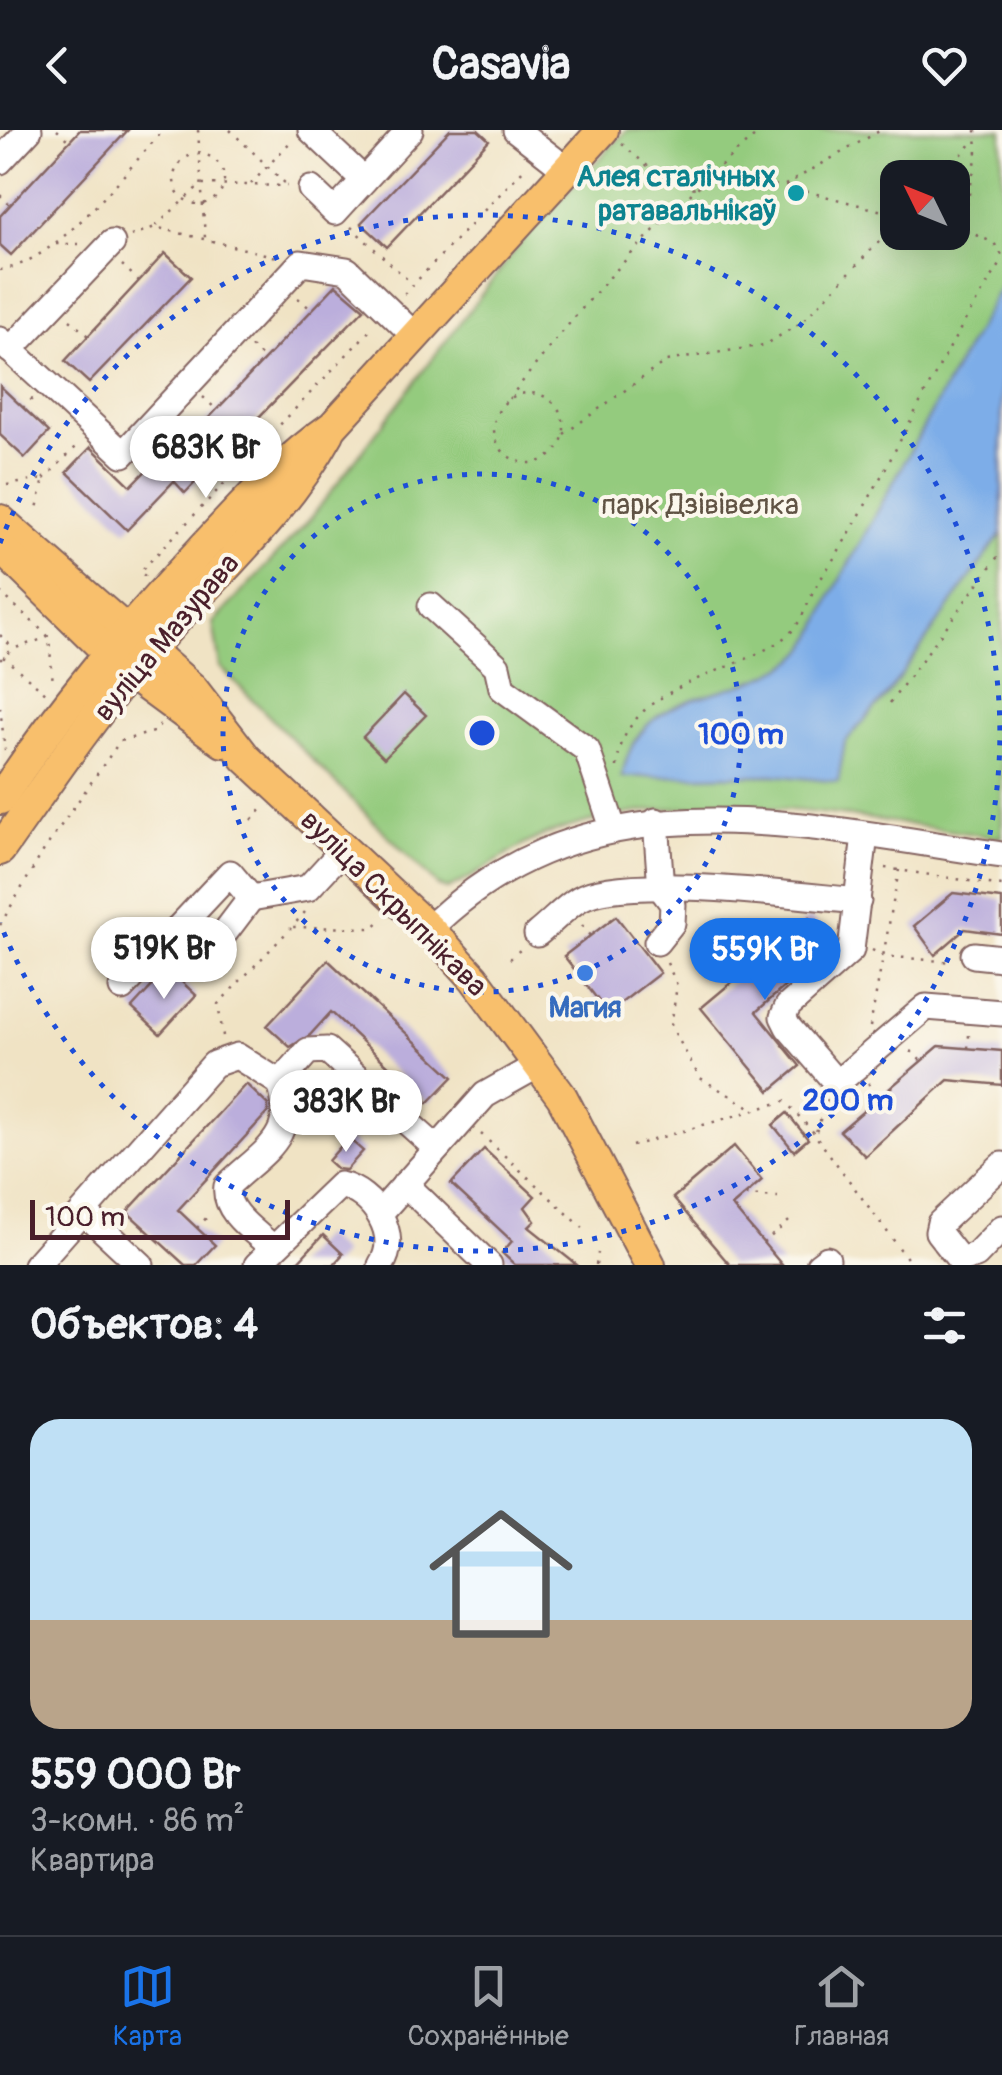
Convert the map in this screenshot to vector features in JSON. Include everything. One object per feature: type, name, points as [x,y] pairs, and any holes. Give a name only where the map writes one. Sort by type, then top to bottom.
[{"type":"main road","name":"вуліца Мазурава","points":[[0,800],[128,652],[278,508],[310,468],[333,426],[416,337],[555,159],[611,136]]},
{"type":"main road","name":"вуліца Скрыпнікава","points":[[0,520],[128,652]]},
{"type":"main road","name":"вуліца Скрыпнікава","points":[[0,547],[128,652],[246,758],[429,929],[474,978],[540,1064],[600,1164],[650,1265]]},
{"type":"main road","name":"вуліца Мазурава","points":[[0,850],[128,652]]},
{"type":"street","points":[[0,162],[29,130]]},
{"type":"street","points":[[311,130],[364,180]]},
{"type":"street","points":[[299,188],[335,212],[410,130]]},
{"type":"street","points":[[516,130],[555,159]]},
{"type":"street","points":[[112,244],[53,304],[5,345],[123,454],[302,263],[347,270],[416,337]]},
{"type":"street","points":[[432,606],[497,666],[502,688],[587,750],[613,828]]},
{"type":"street","points":[[656,822],[661,888],[673,904],[672,923],[657,942]]},
{"type":"street","points":[[429,929],[464,896],[515,864],[569,840],[656,822],[756,822],[1002,854]]},
{"type":"street","points":[[865,835],[852,950],[788,1006],[783,1017],[833,1079],[844,1076],[926,1007],[1002,1013]]},
{"type":"street","points":[[204,960],[251,898],[308,888],[343,850]]},
{"type":"street","points":[[122,988],[230,874],[251,898]]},
{"type":"street","points":[[537,934],[581,898],[609,890],[661,888],[858,901]]},
{"type":"street","points":[[974,955],[1002,958]]},
{"type":"street","points":[[280,1083],[308,1051],[327,1050],[436,1148]]},
{"type":"street","points":[[36,1265],[214,1064],[236,1056],[280,1083],[288,1118],[282,1132],[227,1186],[225,1196],[230,1208],[265,1257],[340,1185],[350,1187],[380,1212],[389,1242],[381,1265]]},
{"type":"street","points":[[380,1212],[484,1095],[540,1064]]},
{"type":"street","points":[[1002,1165],[940,1224],[938,1232],[960,1260],[976,1254],[1002,1228]]},
{"type":"street","points":[[405,1184],[489,1265]]},
{"type":"street","points":[[85,1213],[141,1265]]},
{"type":"path","points":[[57,130],[70,141]]},
{"type":"path","points":[[0,270],[12,268],[56,244],[164,130]]},
{"type":"path","points":[[198,130],[205,240]]},
{"type":"path","points":[[250,185],[302,130]]},
{"type":"path","points":[[762,130],[693,188],[580,306],[501,406],[493,428],[501,450],[510,458],[532,464],[543,461],[553,455],[564,434],[666,361],[765,345],[802,322],[880,241]]},
{"type":"path","points":[[784,186],[882,130]]},
{"type":"path","points":[[970,178],[976,130]]},
{"type":"path","points":[[611,136],[664,179],[702,188]]},
{"type":"path","points":[[957,160],[976,139]]},
{"type":"path","points":[[200,154],[219,164],[224,184],[216,198],[202,204],[185,200],[176,187],[176,172],[185,159],[200,154]]},
{"type":"path","points":[[140,572],[389,311],[555,159]]},
{"type":"path","points":[[56,244],[112,244],[155,227],[202,184],[299,188]]},
{"type":"path","points":[[742,186],[784,186],[880,210]]},
{"type":"path","points":[[0,195],[10,204]]},
{"type":"path","points":[[155,227],[302,263]]},
{"type":"path","points":[[617,769],[628,734],[656,702],[696,678],[758,655],[793,630],[1002,258],[994,244],[970,233]]},
{"type":"path","points":[[53,304],[88,336]]},
{"type":"path","points":[[510,398],[532,393],[544,396],[560,412],[564,434]]},
{"type":"path","points":[[36,513],[44,479],[95,428]]},
{"type":"path","points":[[7,486],[44,479]]},
{"type":"path","points":[[890,703],[1002,551]]},
{"type":"path","points":[[0,592],[49,637],[53,687]]},
{"type":"path","points":[[0,635],[12,647]]},
{"type":"path","points":[[48,695],[1,658],[12,647],[49,637]]},
{"type":"path","points":[[0,707],[6,756]]},
{"type":"path","points":[[108,731],[120,742]]},
{"type":"path","points":[[0,925],[44,850],[120,742],[154,732]]},
{"type":"path","points":[[863,864],[1002,886]]},
{"type":"path","points":[[865,1058],[899,870]]},
{"type":"path","points":[[226,1057],[218,1004],[305,911],[308,888]]},
{"type":"path","points":[[292,927],[373,928]]},
{"type":"path","points":[[853,940],[883,956],[948,963],[974,955]]},
{"type":"path","points":[[657,942],[678,985],[672,1026],[700,1078],[754,1110]]},
{"type":"path","points":[[815,1135],[833,1079]]},
{"type":"path","points":[[632,1146],[786,1100],[912,1265]]},
{"type":"path","points":[[462,1116],[583,1228]]},
{"type":"path","points":[[745,1195],[778,1197]]},
{"type":"path","points":[[763,1243],[794,1216]]},
{"type":"path","points":[[596,1265],[598,1254]]},
{"type":"green space","name":"парк Дзівівелка","points":[[627,130],[1002,130],[1002,838],[774,809],[660,809],[604,818],[548,834],[447,889],[438,886],[220,667],[213,623],[311,518],[529,232]]},
{"type":"water","points":[[1002,283],[1002,533],[887,695],[845,742],[838,782],[773,775],[622,777],[631,747],[646,726],[666,711],[765,676],[805,650]]},
{"type":"building","points":[[80,130],[128,130],[11,255],[0,245],[0,216]]},
{"type":"building","points":[[450,130],[478,130],[489,140],[387,247],[361,223]]},
{"type":"building","points":[[165,253],[191,277],[89,383],[65,361]]},
{"type":"building","points":[[336,285],[364,309],[185,493],[174,481],[127,530],[67,472],[91,447],[131,486],[174,442],[180,448]]},
{"type":"building","points":[[0,386],[49,432],[25,458],[0,435]]},
{"type":"building","points":[[404,694],[426,715],[384,758],[363,737]]},
{"type":"building","points":[[953,893],[1002,899],[1002,934],[965,929],[935,955],[914,926]]},
{"type":"building","points":[[616,916],[660,973],[608,1013],[564,956]]},
{"type":"building","points":[[810,917],[833,944],[756,1012],[800,1066],[770,1091],[701,1008]]},
{"type":"building","points":[[328,960],[453,1077],[428,1103],[331,1012],[310,1035],[290,1047],[267,1026]]},
{"type":"building","points":[[168,969],[196,995],[160,1034],[132,1008]]},
{"type":"building","points":[[939,1046],[1002,1051],[1002,1085],[948,1080],[865,1156],[840,1131]]},
{"type":"building","points":[[246,1084],[268,1105],[268,1112],[178,1210],[215,1245],[196,1265],[185,1265],[127,1212]]},
{"type":"building","points":[[787,1113],[808,1139],[794,1151],[773,1125]]},
{"type":"building","points":[[348,1138],[363,1151],[346,1170],[337,1169],[328,1161]]},
{"type":"building","points":[[734,1146],[762,1180],[732,1206],[782,1265],[730,1265],[673,1198]]},
{"type":"building","points":[[484,1149],[535,1196],[525,1207],[535,1221],[529,1227],[577,1265],[515,1265],[502,1253],[512,1241],[451,1184]]},
{"type":"building","points":[[323,1235],[343,1254],[333,1265],[295,1265]]},
{"type":"place","name":"Алея сталічных ратавальнікаў","points":[[796,193]]},
{"type":"place","name":"Магия","points":[[585,973]]}]
